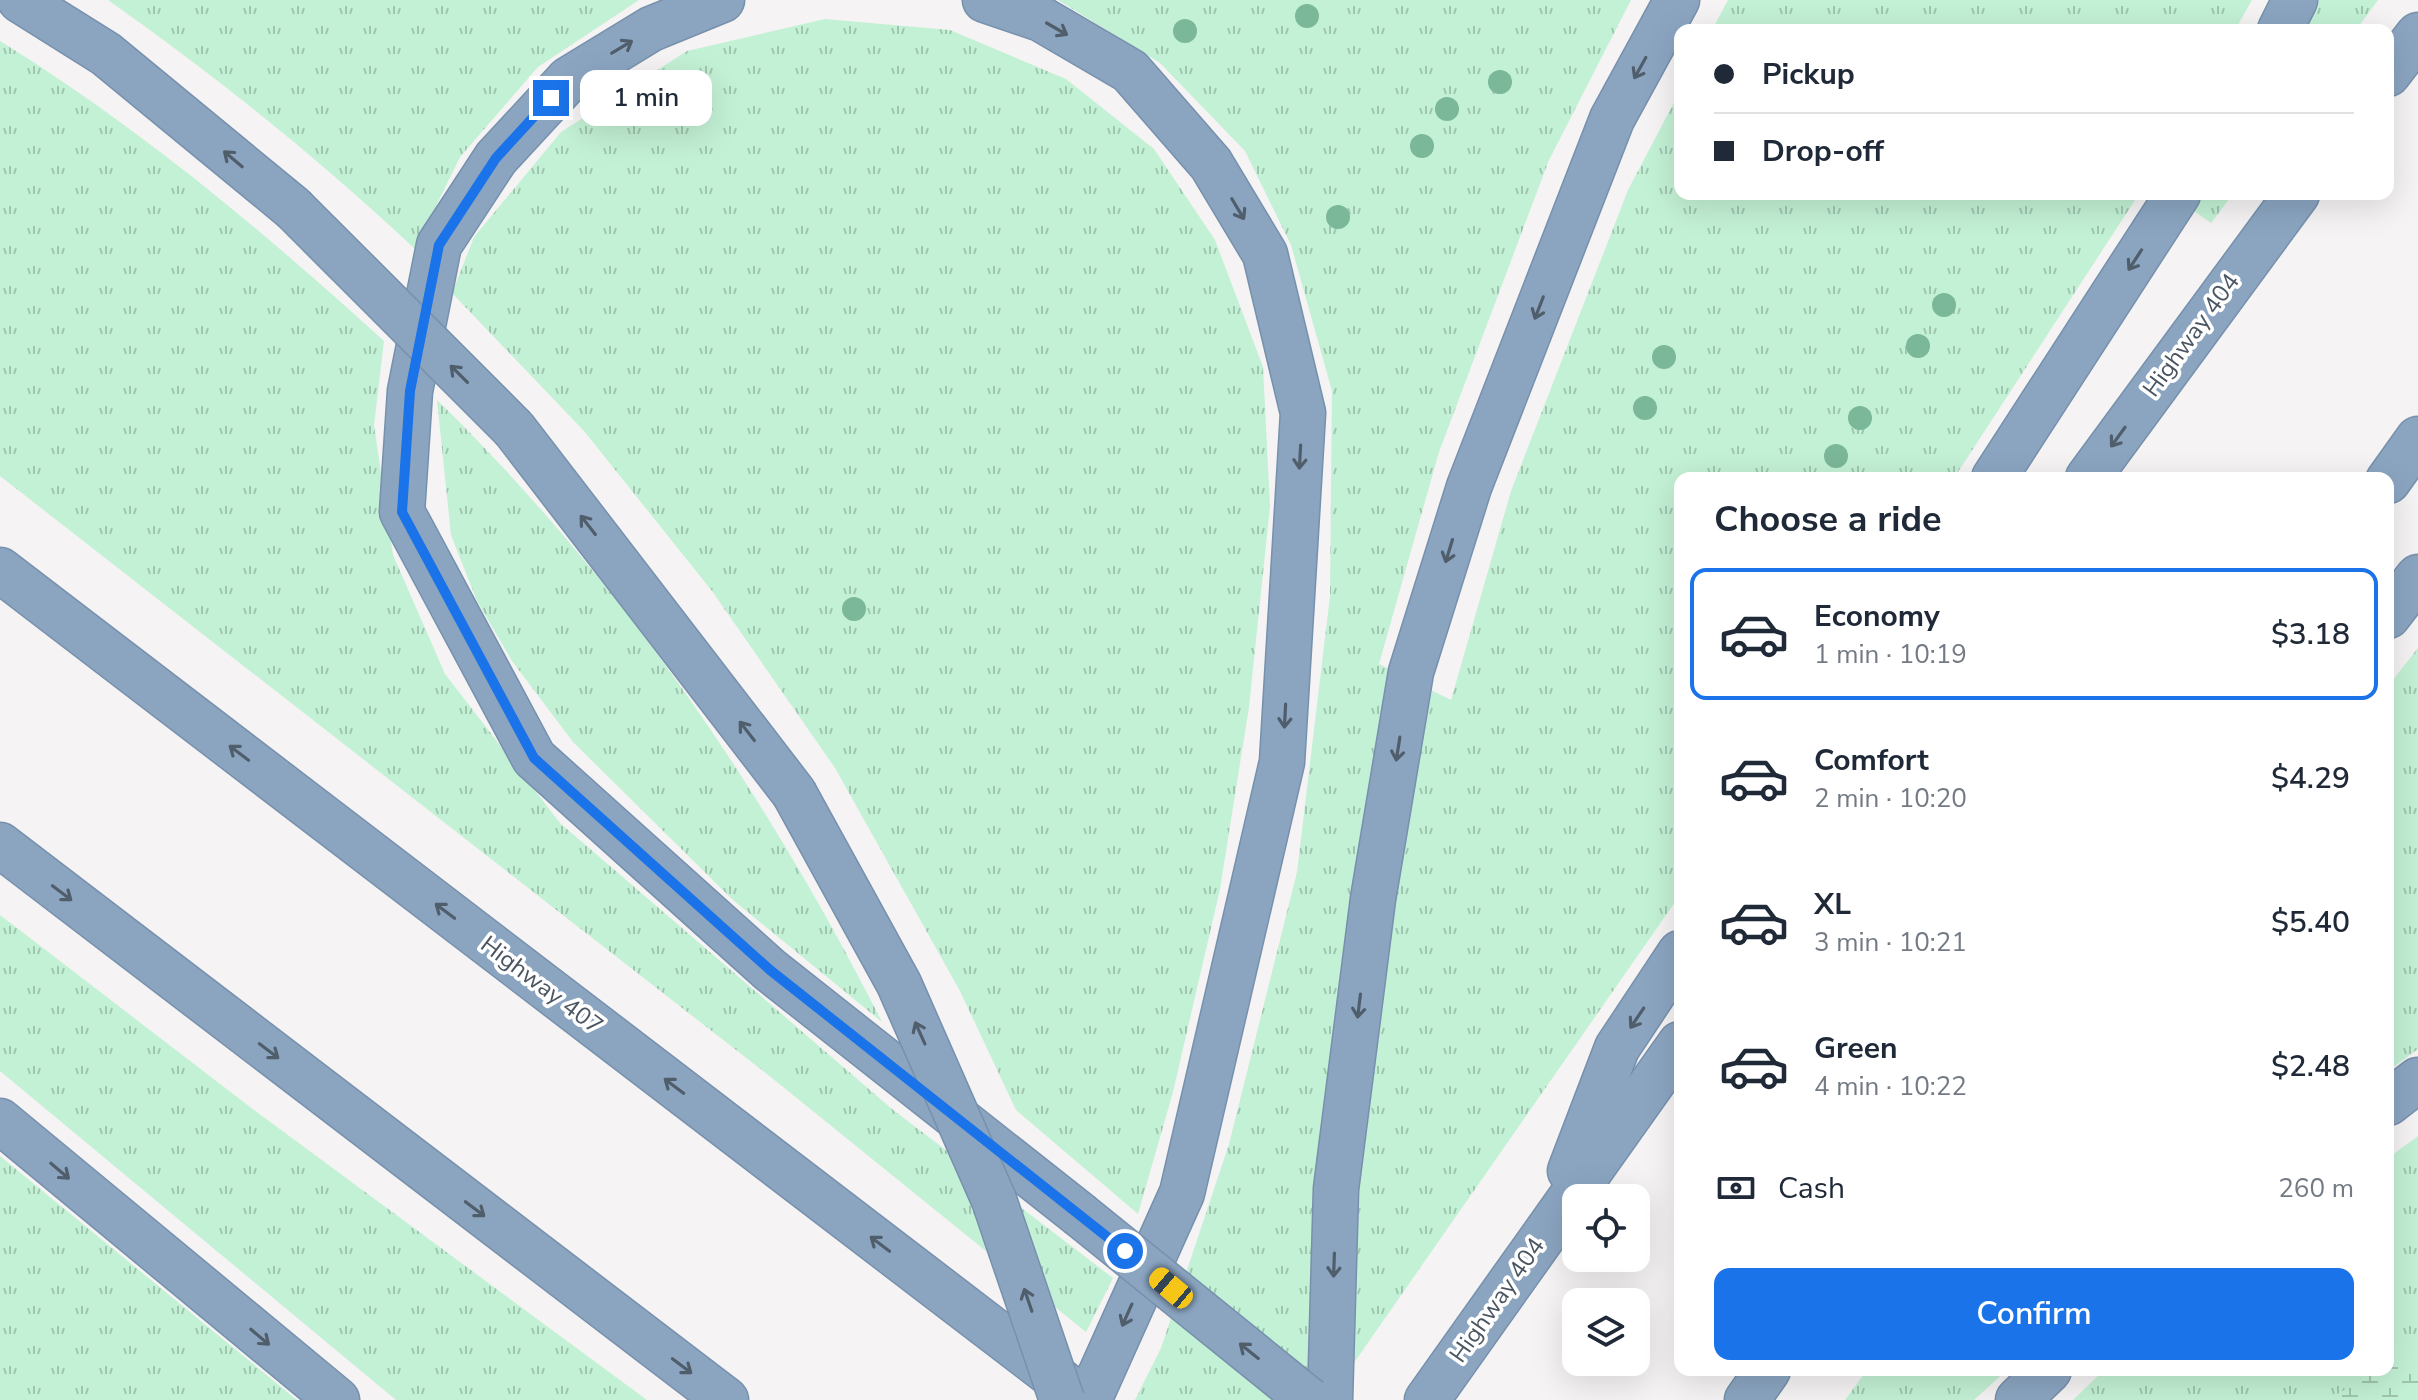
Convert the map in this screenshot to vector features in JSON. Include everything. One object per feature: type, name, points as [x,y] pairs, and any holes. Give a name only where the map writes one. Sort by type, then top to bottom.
[{"type":"highway","points":[[20,0],[106,54],[293,208],[514,429],[794,793],[899,984],[982,1171],[1062,1400]]},
{"type":"highway","points":[[722,0],[651,29],[569,79],[496,158],[439,245],[410,391],[402,512],[534,758],[770,970],[1309,1400]]},
{"type":"highway","points":[[985,0],[1041,19],[1130,71],[1211,164],[1265,254],[1303,413],[1282,762],[1182,1193],[1087,1400]]},
{"type":"highway","points":[[1330,1400],[1336,1189],[1373,899],[1411,672],[1469,487],[1612,119],[1677,0]]},
{"type":"highway","points":[[2283,24],[2295,0]]},
{"type":"highway","points":[[2394,66],[2418,35]]},
{"type":"highway","points":[[1998,472],[2174,200]]},
{"type":"highway","name":"Highway 404","points":[[2092,472],[2293,200]]},
{"type":"highway","points":[[2394,473],[2418,439]]},
{"type":"highway","name":"Highway 407","points":[[0,570],[1087,1400]]},
{"type":"highway","points":[[2394,608],[2418,577]]},
{"type":"highway","points":[[0,845],[726,1400]]},
{"type":"highway","points":[[1547,1230],[1617,1048],[1674,962]]},
{"type":"highway","name":"Highway 404","points":[[1427,1400],[1674,1052]]},
{"type":"highway","points":[[2394,1098],[2418,1080]]},
{"type":"highway","points":[[0,1121],[337,1400]]},
{"type":"highway","points":[[1747,1400],[1764,1376]]},
{"type":"highway","points":[[2018,1400],[2043,1376]]},
{"type":"green space","points":[[108,0],[639,0],[538,67],[460,157],[415,249],[266,119]]},
{"type":"green space","points":[[1058,0],[1631,0],[1549,160],[1439,452],[1379,664],[1451,700],[1511,491],[1628,190],[1674,102],[1674,200],[2135,200],[1958,472],[1674,472],[1674,904],[1328,1400],[1135,1400],[1161,1348],[1229,1144],[1297,872],[1330,596],[1332,391],[1291,245],[1245,151],[1160,63]]},
{"type":"green space","points":[[1728,0],[2252,0],[2238,24],[1715,24]]},
{"type":"green space","points":[[2319,0],[2378,0],[2360,24],[2306,24]]},
{"type":"green space","points":[[825,19],[950,30],[1066,79],[1154,149],[1215,240],[1263,367],[1270,506],[1249,707],[1220,889],[1173,1092],[1138,1214],[1016,1110],[960,991],[835,768],[712,591],[584,431],[452,293],[474,237],[561,132],[687,51]]},
{"type":"green space","points":[[0,41],[102,109],[199,182],[384,341],[374,425],[393,555],[445,674],[560,823],[892,1109],[1113,1278],[1086,1332],[772,1078],[0,476]]},
{"type":"green space","points":[[2196,200],[2228,200],[2211,223],[2190,208]]},
{"type":"green space","points":[[437,400],[568,540],[685,693],[790,854],[882,1022],[733,900],[573,742],[512,661],[477,601],[451,535]]},
{"type":"green space","points":[[2418,648],[2418,1049],[2394,1067],[2394,678]]},
{"type":"green space","points":[[0,915],[254,1110],[647,1400],[396,1400],[0,1071]]},
{"type":"green space","points":[[2418,1136],[2418,1400],[2073,1400],[2098,1376],[2394,1376],[2394,1154]]},
{"type":"green space","points":[[0,1156],[297,1400],[0,1400]]},
{"type":"green space","points":[[2394,1363],[2418,1363],[2418,1400],[2326,1400],[2370,1376],[2394,1376]]},
{"type":"green space","points":[[1863,1376],[2000,1376],[1974,1400],[1845,1400]]},
{"type":"route","points":[[551,98],[496,158],[439,245],[410,391],[402,512],[534,758],[770,970],[1125,1251]]}]
